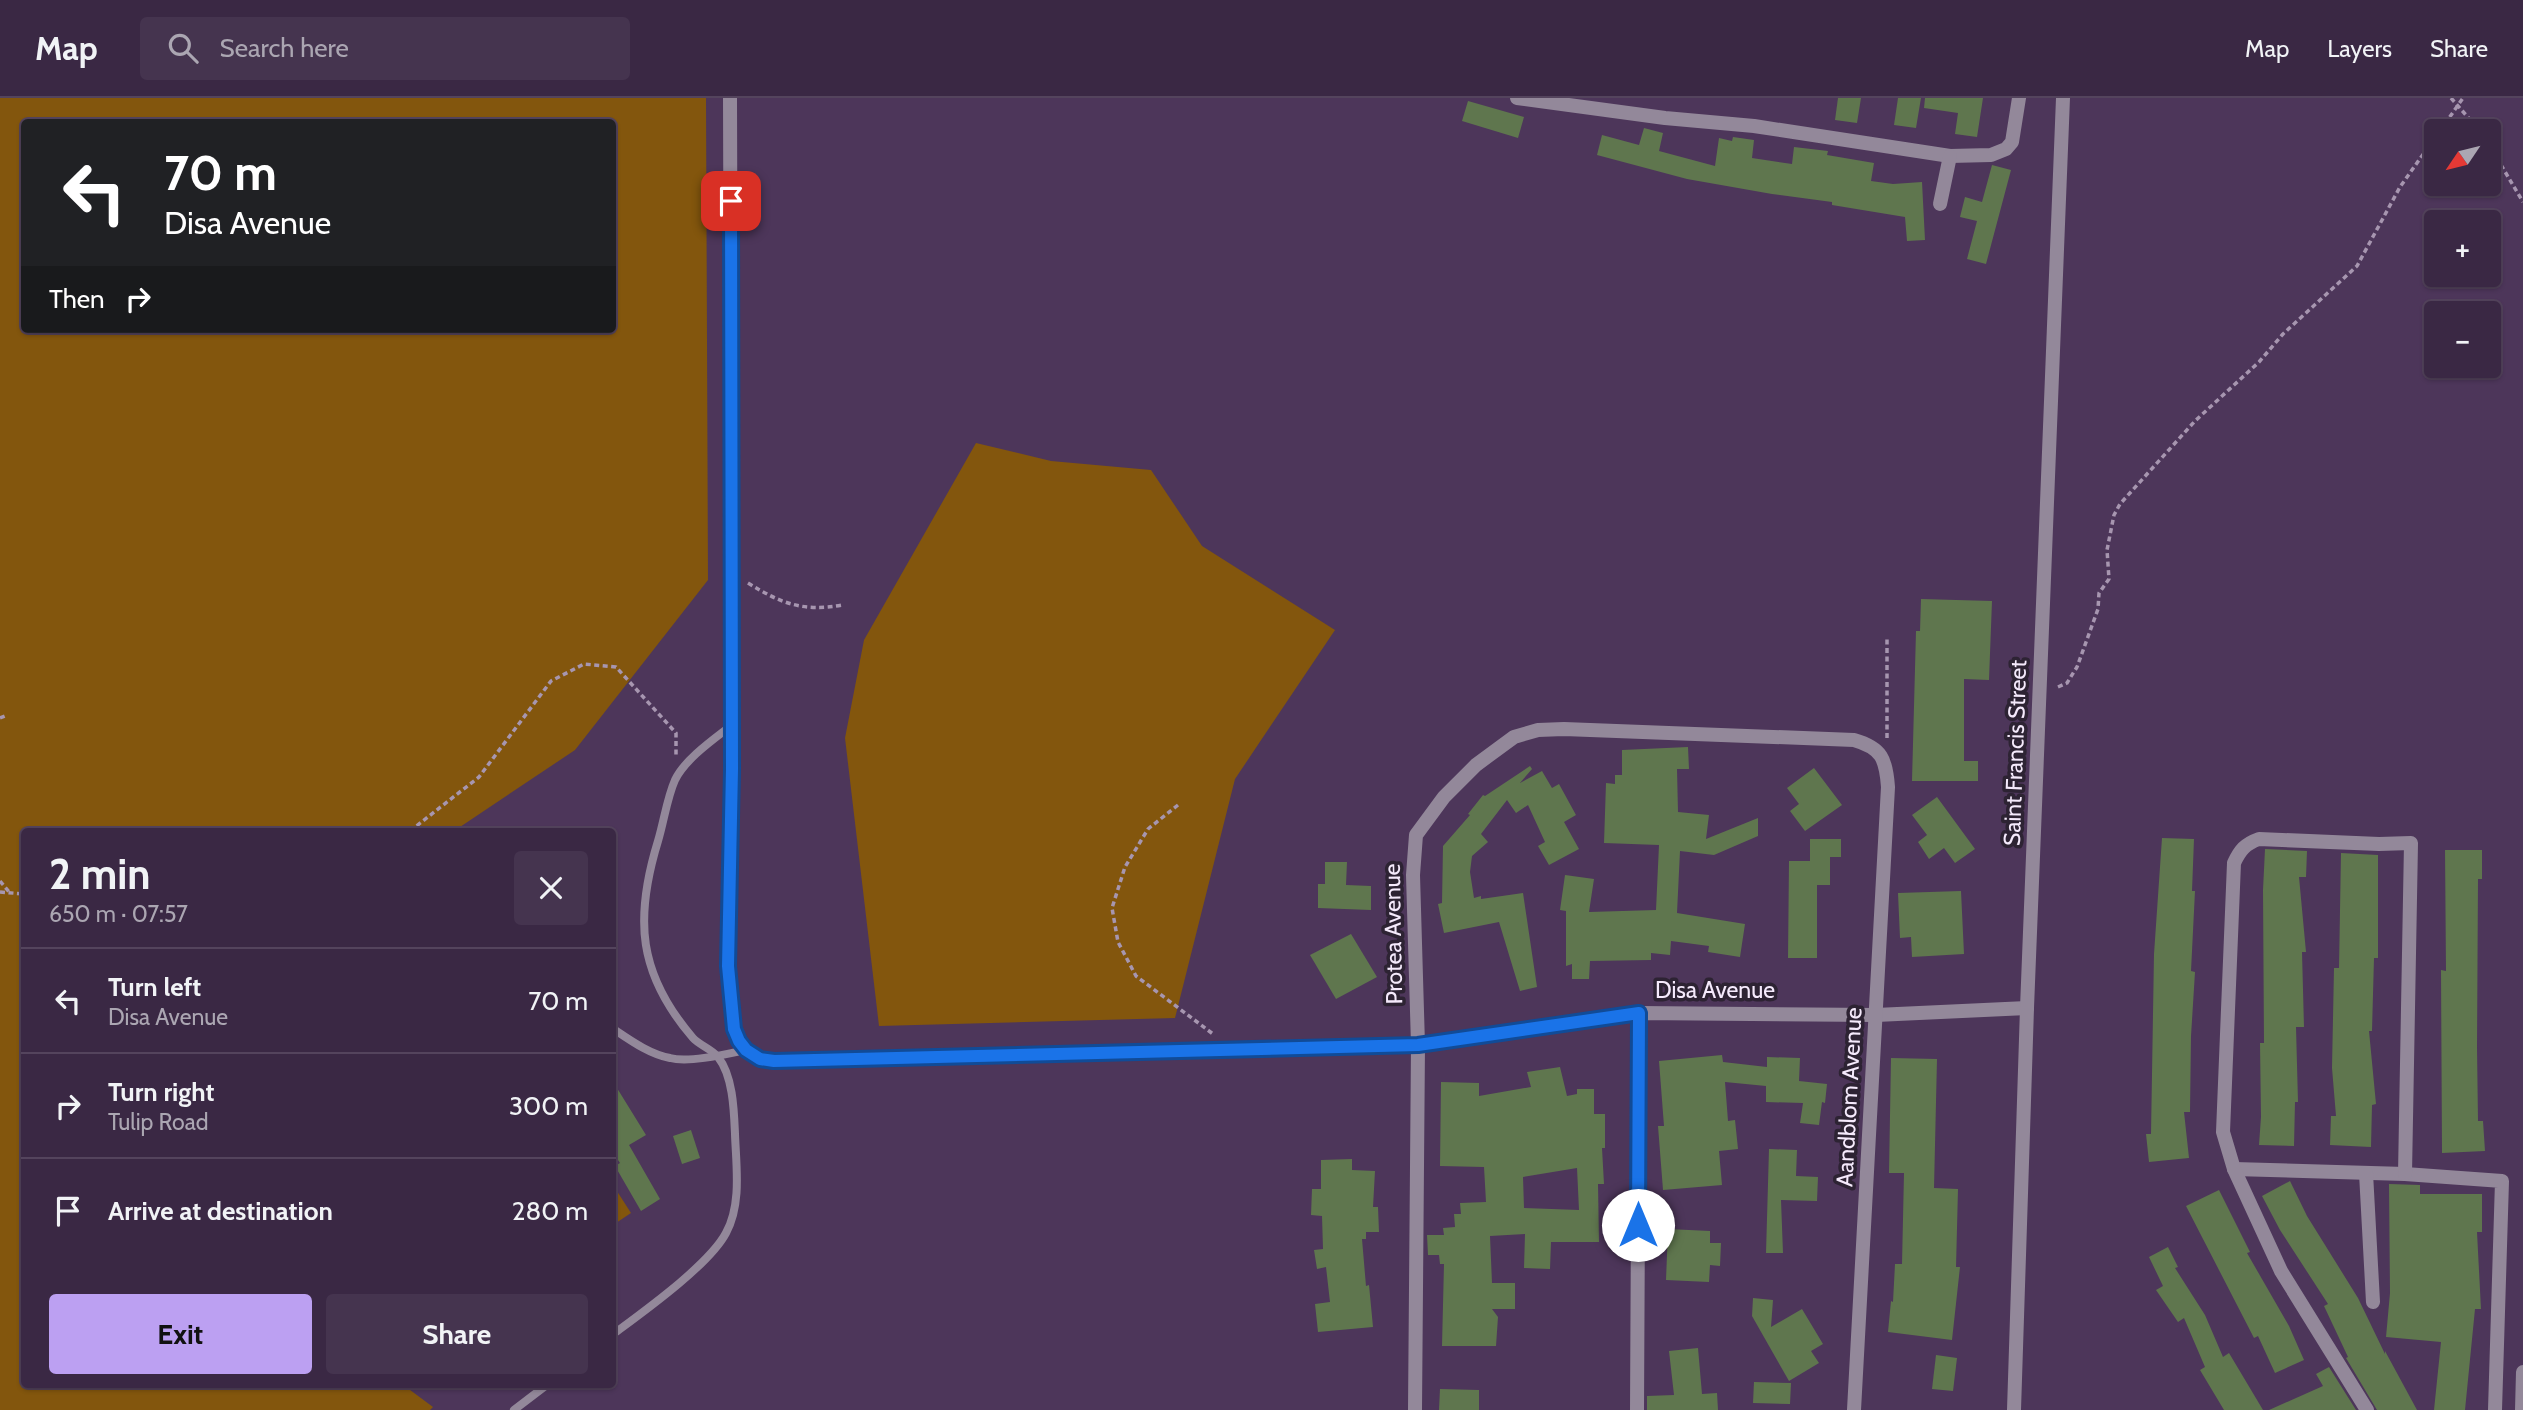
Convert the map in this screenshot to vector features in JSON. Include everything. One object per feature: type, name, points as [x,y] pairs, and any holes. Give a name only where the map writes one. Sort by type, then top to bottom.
[{"type":"street","points":[[730,98],[732,725],[728,966],[734,1029],[746,1050]]},
{"type":"street","points":[[1517,98],[1665,118],[1754,126],[1950,156],[1991,155],[2006,149],[2011,142],[2019,98]]},
{"type":"street","name":"Saint Francis Street","points":[[2014,1410],[2063,98]]},
{"type":"street","points":[[1940,204],[1950,156]]},
{"type":"street","name":"Protea Avenue","points":[[1415,1410],[1418,1045],[1413,875],[1416,835],[1452,789],[1476,765],[1514,737],[1538,730],[1854,740],[1872,746],[1886,768]]},
{"type":"street","name":"Aandblom Avenue","points":[[1854,1410],[1888,787],[1886,768]]},
{"type":"street","points":[[2367,1410],[2281,1271],[2234,1169],[2223,1132],[2234,863],[2241,849],[2259,839],[2411,843],[2405,1174]]},
{"type":"street","name":"Disa Avenue","points":[[746,1050],[760,1059],[774,1061],[1418,1045],[1639,1013],[1876,1015],[2027,1008]]},
{"type":"street","points":[[1637,1410],[1639,1013]]},
{"type":"street","points":[[2234,1169],[2405,1174],[2502,1181],[2495,1410]]},
{"type":"street","points":[[2366,1173],[2373,1302]]},
{"type":"street","points":[[2522,1410],[2523,1371]]},
{"type":"lane","points":[[616,1332],[704,1261],[726,1233],[733,1211],[737,1177],[728,1080],[718,1056],[695,1040],[665,1000],[647,956],[642,916],[648,872],[676,779],[703,747],[732,725]]},
{"type":"lane","points":[[616,1031],[639,1045],[671,1059],[718,1056],[746,1050]]},
{"type":"lane","points":[[514,1410],[543,1388]]},
{"type":"path","points":[[2451,98],[2470,119]]},
{"type":"path","points":[[2448,119],[2463,98]]},
{"type":"path","points":[[2056,688],[2067,683],[2077,667],[2098,609],[2099,593],[2109,579],[2108,550],[2114,514],[2120,504],[2195,421],[2357,266],[2400,187],[2424,153]]},
{"type":"path","points":[[2501,165],[2523,202]]},
{"type":"path","points":[[732,572],[774,599],[817,609],[843,605]]},
{"type":"path","points":[[1886,768],[1887,638]]},
{"type":"path","points":[[415,828],[479,777],[551,681],[584,664],[616,667],[676,733],[676,779]]},
{"type":"path","points":[[1178,805],[1148,829],[1125,867],[1112,908],[1118,942],[1136,976],[1234,1050]]},
{"type":"path","points":[[0,881],[10,893]]},
{"type":"path","points":[[0,892],[21,894]]},
{"type":"shaded area","points":[[0,98],[706,98],[708,580],[575,750],[458,828],[21,828],[21,1388],[407,1388],[433,1407],[430,1410],[0,1410]]},
{"type":"shaded area","points":[[976,443],[1051,461],[1151,470],[1202,546],[1335,630],[1235,779],[1175,1018],[879,1026],[845,738],[864,640]]},
{"type":"shaded area","points":[[616,1190],[631,1213],[616,1223]]},
{"type":"building","points":[[1838,98],[1861,98],[1857,123],[1835,120]]},
{"type":"building","points":[[1898,98],[1921,98],[1916,128],[1894,125]]},
{"type":"building","points":[[1925,98],[1983,98],[1977,137],[1955,134],[1958,113],[1924,108]]},
{"type":"building","points":[[1468,101],[1524,117],[1518,138],[1462,121]]},
{"type":"building","points":[[1644,128],[1663,133],[1659,151],[1715,166],[1719,138],[1732,141],[1733,137],[1754,140],[1752,158],[1792,164],[1794,147],[1828,151],[1827,155],[1874,163],[1871,181],[1893,184],[1922,182],[1925,240],[1907,241],[1905,217],[1832,205],[1832,202],[1687,179],[1597,155],[1602,135],[1639,145]]},
{"type":"building","points":[[1992,165],[2011,170],[1986,264],[1967,259],[1977,221],[1960,217],[1965,197],[1982,202]]},
{"type":"building","points":[[1921,599],[1992,601],[1989,680],[1964,679],[1964,761],[1978,761],[1978,781],[1912,781],[1916,631],[1920,631]]},
{"type":"building","points":[[1688,747],[1689,769],[1677,769],[1678,812],[1709,815],[1706,839],[1758,818],[1758,836],[1714,855],[1680,851],[1677,913],[1745,924],[1740,957],[1708,952],[1709,946],[1671,941],[1670,955],[1651,953],[1651,960],[1590,961],[1589,979],[1572,979],[1572,964],[1566,966],[1566,911],[1560,910],[1565,875],[1594,879],[1589,912],[1656,910],[1659,845],[1604,843],[1606,783],[1615,784],[1615,775],[1622,775],[1622,750]]},
{"type":"building","points":[[1530,766],[1532,769],[1520,783],[1542,771],[1552,788],[1559,784],[1576,815],[1564,822],[1579,849],[1549,865],[1538,846],[1545,842],[1528,805],[1516,813],[1507,800],[1481,834],[1488,842],[1472,856],[1470,872],[1474,898],[1523,893],[1537,987],[1520,991],[1499,922],[1444,933],[1438,904],[1442,903],[1443,846],[1470,815],[1468,814],[1483,795]]},
{"type":"building","points":[[1814,768],[1842,805],[1805,831],[1790,811],[1799,804],[1787,788]]},
{"type":"building","points":[[1937,797],[1975,849],[1955,863],[1944,848],[1929,859],[1918,842],[1927,835],[1912,815]]},
{"type":"building","points":[[2162,838],[2194,839],[2192,891],[2195,891],[2191,971],[2195,972],[2190,1112],[2184,1112],[2189,1158],[2149,1162],[2146,1134],[2151,1134],[2154,954]]},
{"type":"building","points":[[1810,839],[1841,839],[1841,857],[1830,857],[1830,885],[1817,885],[1817,958],[1788,958],[1789,861],[1810,861]]},
{"type":"building","points":[[2265,849],[2307,851],[2306,877],[2299,877],[2306,952],[2302,952],[2304,1027],[2296,1027],[2298,1102],[2295,1102],[2294,1146],[2259,1145],[2260,1043],[2264,1043]]},
{"type":"building","points":[[2445,850],[2482,850],[2482,879],[2478,879],[2477,1047],[2478,1121],[2483,1121],[2485,1151],[2442,1153],[2441,970],[2446,971]]},
{"type":"building","points":[[2341,853],[2378,855],[2378,958],[2374,958],[2372,1031],[2369,1031],[2376,1104],[2372,1105],[2371,1147],[2330,1145],[2331,1116],[2336,1116],[2332,1068],[2334,968],[2339,968]]},
{"type":"building","points":[[1325,862],[1347,862],[1346,885],[1371,886],[1371,910],[1318,908],[1318,884],[1325,884]]},
{"type":"building","points":[[1961,891],[1964,954],[1912,957],[1911,937],[1900,938],[1898,893]]},
{"type":"building","points":[[1351,934],[1377,977],[1336,999],[1310,955]]},
{"type":"building","points":[[1722,1055],[1723,1062],[1767,1067],[1767,1057],[1800,1058],[1799,1081],[1827,1084],[1819,1125],[1800,1123],[1803,1103],[1766,1102],[1766,1086],[1725,1082],[1728,1121],[1735,1120],[1738,1149],[1719,1151],[1722,1185],[1663,1190],[1658,1126],[1664,1126],[1659,1061]]},
{"type":"building","points":[[1891,1058],[1937,1059],[1934,1188],[1958,1189],[1956,1267],[1960,1267],[1952,1340],[1888,1332],[1895,1264],[1902,1264],[1904,1173],[1889,1173]]},
{"type":"building","points":[[1560,1067],[1567,1096],[1577,1094],[1577,1089],[1594,1089],[1594,1114],[1605,1114],[1605,1148],[1602,1148],[1604,1184],[1598,1184],[1599,1242],[1551,1242],[1550,1269],[1524,1268],[1525,1234],[1490,1236],[1492,1283],[1515,1283],[1515,1309],[1492,1309],[1498,1317],[1496,1346],[1442,1346],[1444,1264],[1440,1264],[1439,1255],[1428,1255],[1427,1235],[1444,1235],[1443,1228],[1455,1227],[1454,1214],[1461,1214],[1460,1203],[1486,1202],[1484,1167],[1440,1166],[1441,1082],[1479,1083],[1479,1096],[1531,1087],[1527,1072]],"holes":[[[1577,1168],[1579,1210],[1524,1208],[1523,1177]]]},
{"type":"building","points":[[616,1086],[646,1135],[629,1145],[660,1199],[641,1211],[616,1168],[620,1163],[616,1157]]},
{"type":"building","points":[[691,1130],[700,1158],[682,1164],[673,1136]]},
{"type":"building","points":[[1769,1149],[1797,1150],[1796,1176],[1818,1177],[1817,1201],[1781,1200],[1783,1253],[1766,1253]]},
{"type":"building","points":[[1352,1159],[1352,1170],[1375,1171],[1373,1207],[1378,1207],[1379,1232],[1366,1232],[1366,1239],[1362,1239],[1373,1327],[1318,1332],[1315,1304],[1330,1302],[1326,1267],[1317,1269],[1314,1250],[1323,1249],[1322,1216],[1311,1215],[1312,1189],[1321,1189],[1321,1160]]},
{"type":"building","points":[[2290,1181],[2307,1216],[2358,1298],[2385,1354],[2385,1351],[2417,1410],[2377,1410],[2346,1358],[2348,1357],[2324,1306],[2328,1304],[2280,1230],[2262,1196]]},
{"type":"building","points":[[2389,1184],[2420,1185],[2420,1194],[2482,1194],[2482,1232],[2477,1232],[2481,1309],[2475,1309],[2465,1410],[2434,1410],[2441,1342],[2386,1337],[2390,1293]]},
{"type":"building","points":[[2219,1190],[2250,1252],[2247,1253],[2289,1326],[2304,1360],[2275,1373],[2258,1336],[2254,1338],[2186,1206]]},
{"type":"building","points":[[1668,1229],[1710,1231],[1710,1243],[1721,1243],[1720,1266],[1710,1265],[1709,1282],[1666,1280]]},
{"type":"building","points":[[2168,1247],[2178,1267],[2175,1268],[2205,1315],[2223,1357],[2229,1353],[2263,1410],[2224,1410],[2200,1370],[2205,1367],[2184,1318],[2178,1322],[2156,1290],[2163,1286],[2149,1257]]},
{"type":"building","points":[[1753,1298],[1773,1300],[1771,1327],[1802,1309],[1823,1344],[1811,1351],[1819,1363],[1789,1381],[1752,1316]]},
{"type":"building","points":[[1698,1348],[1702,1394],[1717,1393],[1718,1410],[1647,1410],[1647,1396],[1674,1395],[1669,1351]]},
{"type":"building","points":[[1936,1355],[1957,1358],[1953,1391],[1932,1389]]},
{"type":"building","points":[[2329,1367],[2356,1410],[2269,1410],[2323,1386],[2316,1374]]},
{"type":"building","points":[[1754,1382],[1791,1383],[1790,1404],[1753,1403]]},
{"type":"building","points":[[1440,1389],[1479,1390],[1479,1410],[1439,1410]]},
{"type":"route","points":[[731,201],[732,769],[728,966],[734,1029],[746,1050],[760,1059],[774,1061],[1418,1045],[1639,1013],[1638,1225]]}]
